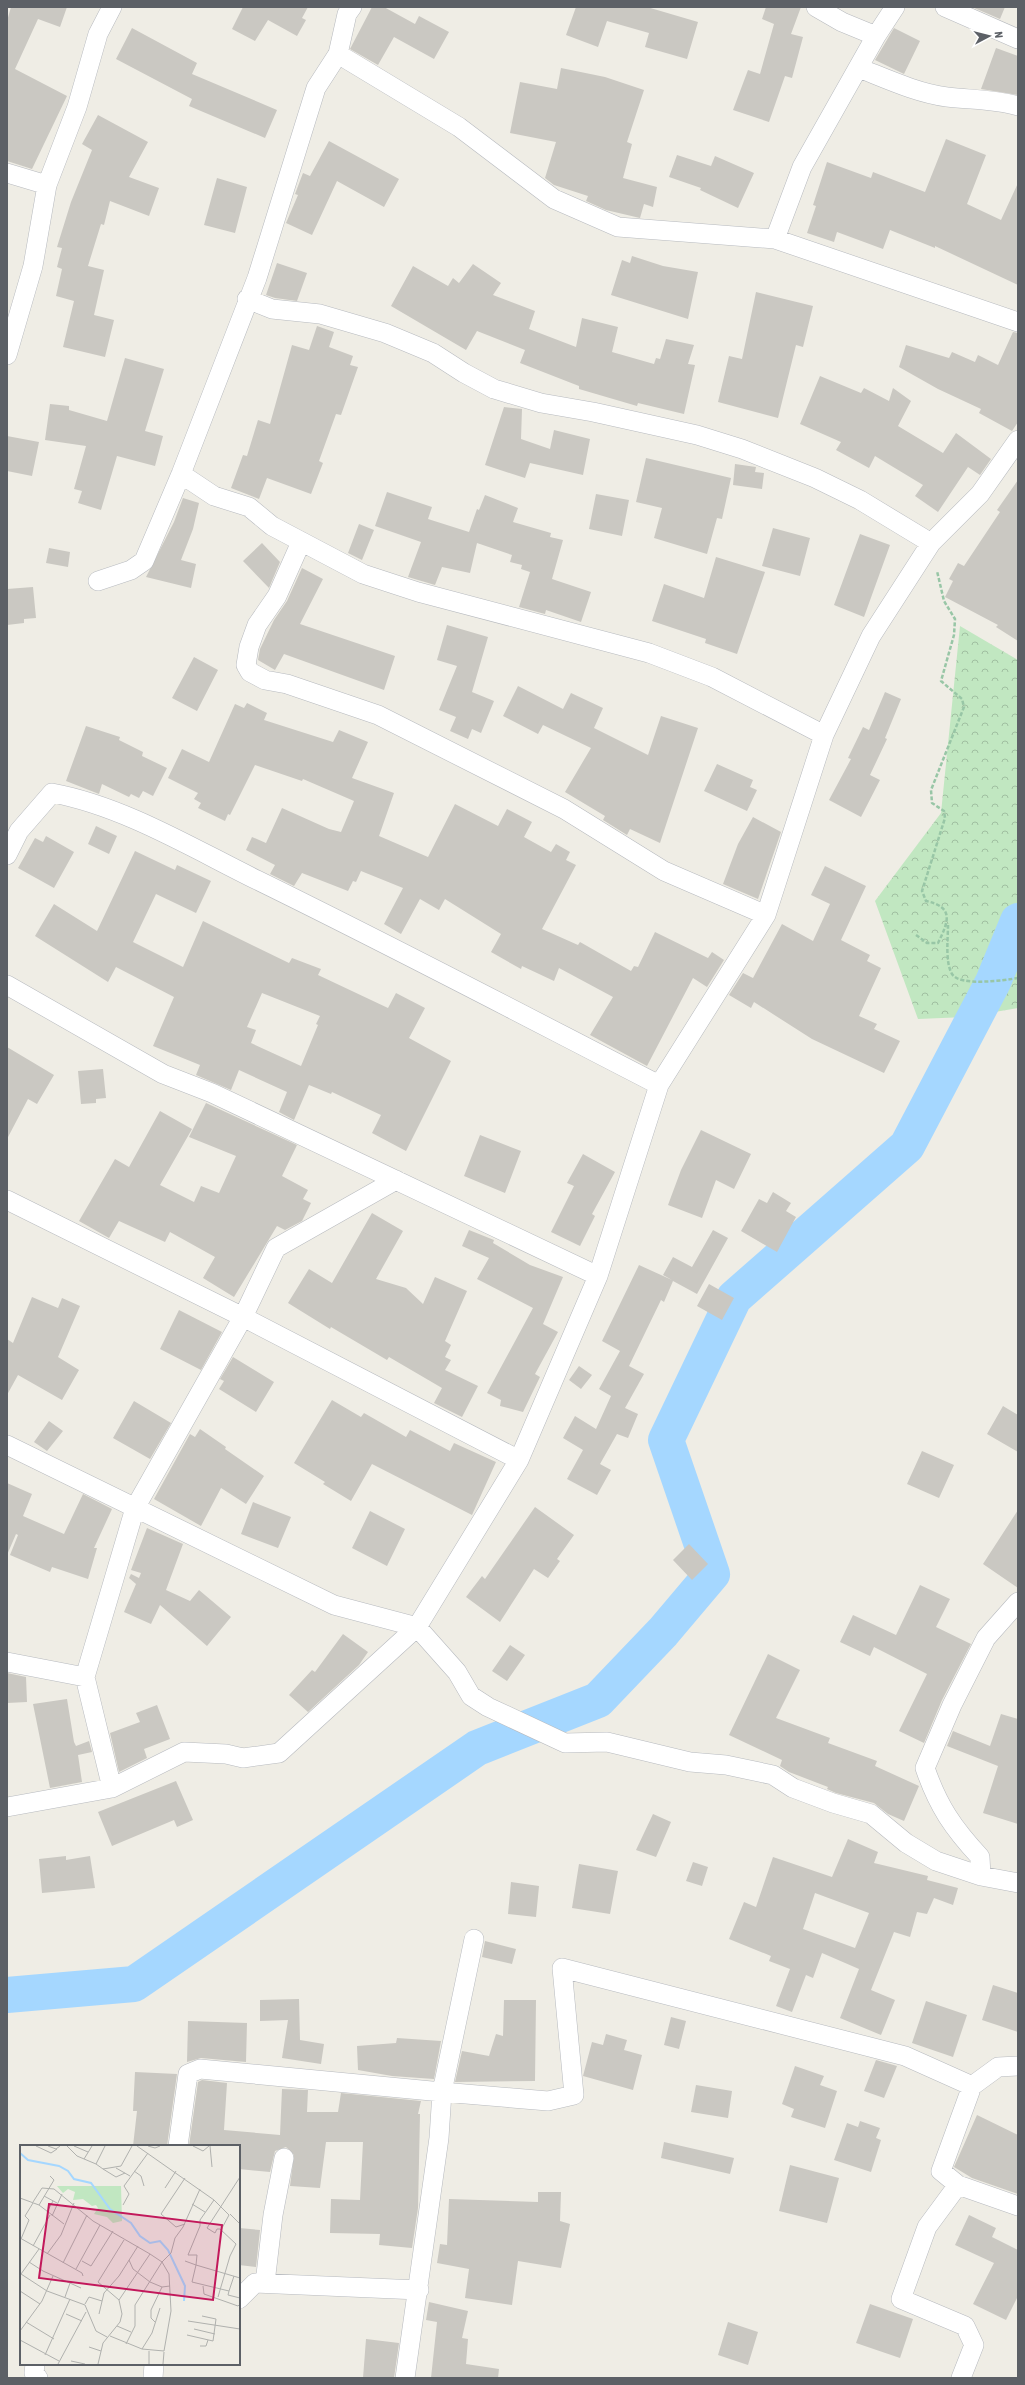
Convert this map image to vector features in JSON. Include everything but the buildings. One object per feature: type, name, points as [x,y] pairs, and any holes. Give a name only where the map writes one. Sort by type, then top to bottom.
[{"type":"street","points":[[7,355],[33,266],[47,185],[77,107],[98,34],[112,7]]},
{"type":"street","points":[[98,581],[131,570],[144,561],[181,474],[257,278],[316,88],[338,54],[347,14],[352,7]]},
{"type":"street","points":[[816,7],[842,22],[876,36]]},
{"type":"street","points":[[775,239],[802,167],[876,36],[895,7]]},
{"type":"street","points":[[945,7],[1018,39]]},
{"type":"street","points":[[338,54],[459,127],[554,199],[618,227],[775,239],[1018,322]]},
{"type":"street","points":[[859,68],[893,82],[946,97],[977,99],[1018,106]]},
{"type":"street","points":[[7,173],[47,185]]},
{"type":"street","points":[[248,299],[272,309],[320,314],[385,333],[433,353],[464,373],[494,389],[534,401],[697,435],[742,449],[815,478],[860,500],[931,543]]},
{"type":"street","points":[[7,1806],[112,1788],[184,1752],[226,1754],[243,1758],[279,1753],[417,1628],[519,1460],[598,1276],[659,1085],[766,915],[824,735],[871,636],[931,543],[980,494],[1018,440]]},
{"type":"street","points":[[181,474],[214,496],[249,507],[272,526],[363,574],[418,592],[649,653],[712,677],[824,735]]},
{"type":"street","points":[[301,542],[277,596],[257,625],[249,647],[246,664],[250,672],[265,680],[287,684],[378,715],[564,809],[664,871],[766,915]]},
{"type":"street","points":[[7,855],[19,831],[52,793],[82,798],[174,839],[307,904],[659,1085]]},
{"type":"street","points":[[7,984],[163,1074],[212,1093],[598,1276]]},
{"type":"street","points":[[112,1788],[85,1677],[135,1508],[243,1317],[276,1248],[396,1180]]},
{"type":"street","points":[[7,1200],[243,1317],[519,1460]]},
{"type":"street","points":[[7,1445],[334,1605],[417,1628],[456,1672],[470,1696],[488,1707],[565,1743],[607,1742],[690,1762],[726,1765],[773,1775],[793,1788],[826,1801],[871,1814],[906,1843],[936,1861],[981,1876],[1018,1883]]},
{"type":"street","points":[[981,1876],[980,1857],[963,1839],[936,1800],[925,1768],[952,1705],[986,1638],[1018,1602]]},
{"type":"street","points":[[7,1662],[85,1677]]},
{"type":"street","points":[[406,2378],[419,2290],[438,2138],[442,2092],[474,1939]]},
{"type":"street","points":[[178,2145],[188,2074],[200,2069],[548,2101],[574,2095],[562,1968],[905,2056],[972,2086]]},
{"type":"street","points":[[1018,2066],[998,2068],[972,2086],[941,2171],[958,2185],[1018,2206]]},
{"type":"street","points":[[265,2283],[273,2215],[284,2158]]},
{"type":"street","points":[[958,2185],[927,2227],[900,2299],[965,2326],[974,2345],[962,2378]]},
{"type":"street","points":[[240,2298],[255,2283],[419,2290]]},
{"type":"street","points":[[35,2365],[34,2373],[38,2378]]},
{"type":"street","points":[[153,2378],[154,2365]]},
{"type":"path","points":[[931,543],[944,601],[955,619],[954,634],[941,682],[964,703],[931,790],[932,803],[944,811],[945,818],[922,891],[926,901],[939,904],[946,913],[948,924],[949,960],[952,974],[958,980],[993,982],[1018,978]]},
{"type":"path","points":[[916,935],[927,943],[938,943],[948,924]]},
{"type":"green space","points":[[960,626],[1018,660],[1018,1008],[966,1017],[918,1019],[875,901],[941,813]]},
{"type":"waterway","points":[[7,1995],[134,1984],[477,1748],[598,1700],[663,1632],[712,1574],[666,1440],[734,1298],[907,1146],[993,982],[1018,921]]}]
